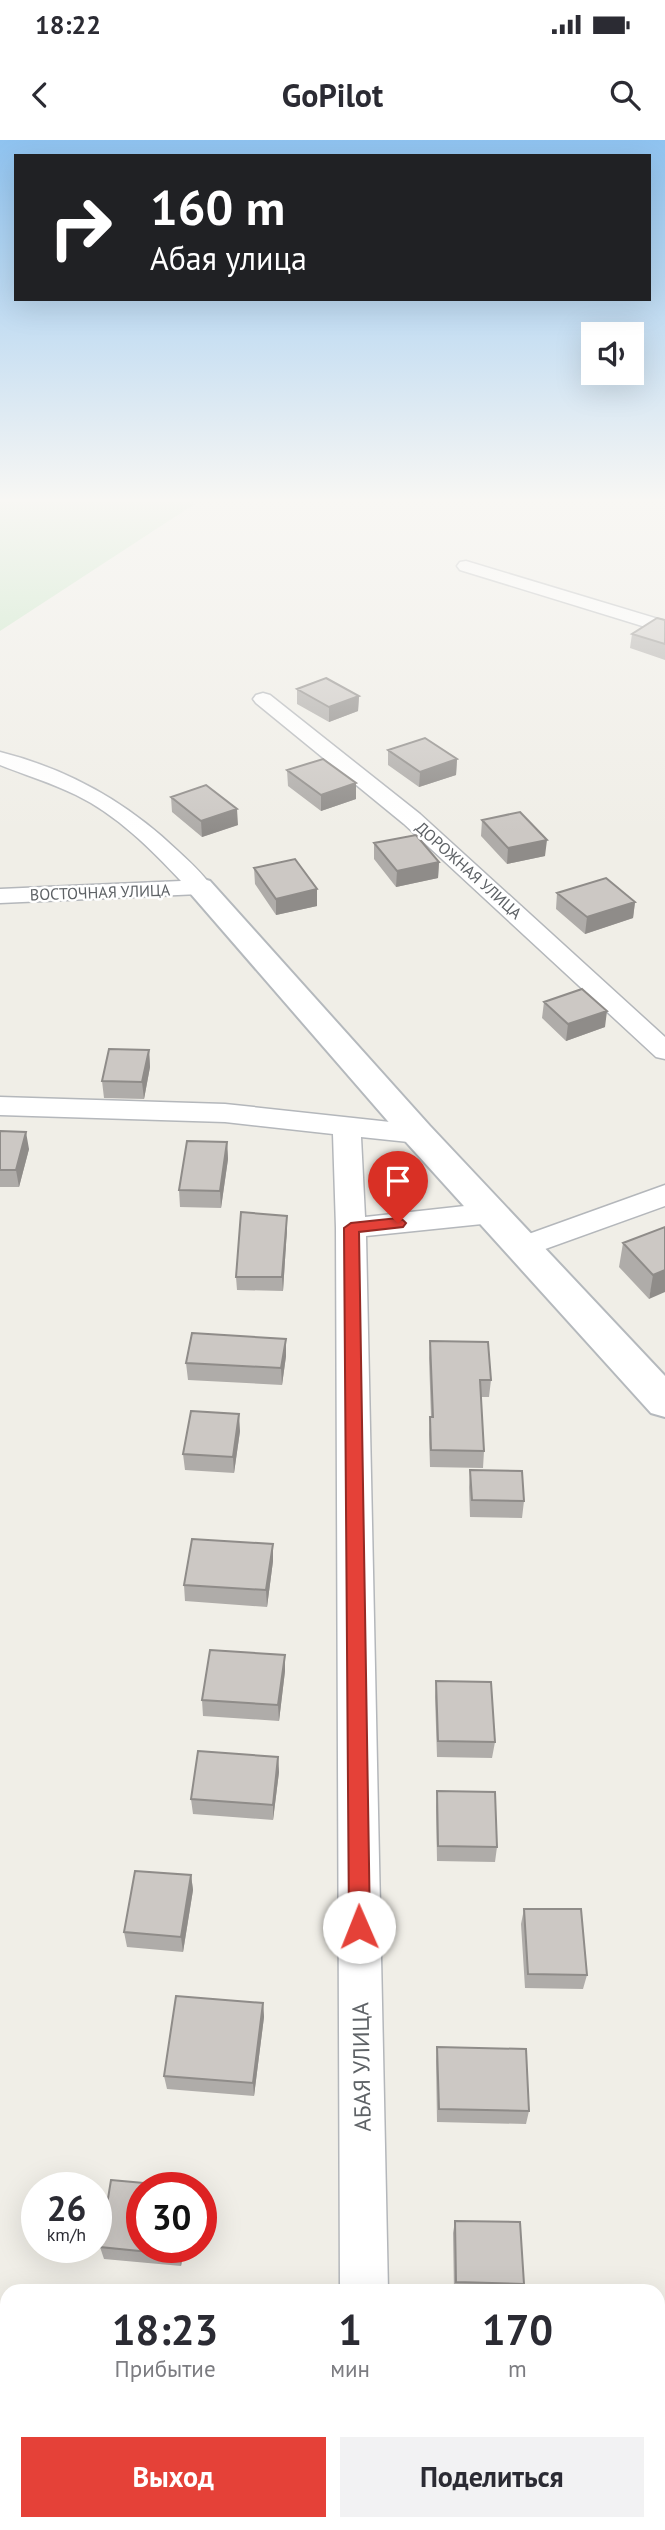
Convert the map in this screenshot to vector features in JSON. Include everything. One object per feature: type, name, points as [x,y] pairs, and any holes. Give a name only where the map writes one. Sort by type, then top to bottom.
[{"type":"street","points":[[608,610],[665,627]]},
{"type":"street","name":"ДОРОЖНАЯ УЛИЦА","points":[[263,699],[412,819],[665,1051]]},
{"type":"street","points":[[5,766],[86,791],[133,823],[167,852],[418,1133],[665,1402]]},
{"type":"street","name":"ВОСТОЧНАЯ УЛИЦА","points":[[0,895],[200,887]]},
{"type":"street","points":[[0,1106],[225,1113],[418,1133]]},
{"type":"street","name":"АБАЯ УЛИЦА","points":[[347,1126],[351,1228],[364,2284]]},
{"type":"street","points":[[523,1247],[665,1195]]},
{"type":"street","points":[[351,1228],[492,1213]]},
{"type":"green space","points":[[0,610],[33,610],[0,631]]},
{"type":"building","points":[[657,618],[665,620],[665,644],[632,634]]},
{"type":"building","points":[[326,678],[359,696],[329,707],[297,689]]},
{"type":"building","points":[[425,738],[457,759],[420,772],[388,750]]},
{"type":"building","points":[[323,759],[356,783],[321,795],[287,770]]},
{"type":"building","points":[[206,785],[237,809],[201,821],[171,797]]},
{"type":"building","points":[[520,812],[547,840],[508,848],[482,820]]},
{"type":"building","points":[[416,835],[439,862],[397,871],[374,843]]},
{"type":"building","points":[[295,859],[317,889],[276,899],[254,868]]},
{"type":"building","points":[[606,878],[635,902],[587,917],[557,893]]},
{"type":"building","points":[[582,989],[607,1011],[568,1024],[544,1002]]},
{"type":"building","points":[[109,1049],[149,1050],[142,1082],[102,1081]]},
{"type":"building","points":[[0,1131],[26,1132],[16,1170],[0,1170]]},
{"type":"building","points":[[187,1141],[227,1142],[220,1191],[179,1190]]},
{"type":"building","points":[[241,1212],[287,1216],[282,1277],[236,1277]]},
{"type":"building","points":[[665,1227],[665,1270],[653,1275],[623,1243]]},
{"type":"building","points":[[192,1333],[286,1339],[281,1368],[186,1363]]},
{"type":"building","points":[[430,1341],[488,1342],[491,1380],[480,1380],[484,1451],[431,1450],[430,1417],[433,1417]]},
{"type":"building","points":[[191,1411],[239,1414],[233,1457],[183,1454]]},
{"type":"building","points":[[470,1470],[522,1471],[524,1501],[472,1500]]},
{"type":"building","points":[[192,1539],[273,1544],[266,1590],[184,1585]]},
{"type":"building","points":[[210,1650],[285,1655],[278,1705],[202,1700]]},
{"type":"building","points":[[436,1681],[491,1682],[495,1742],[438,1741]]},
{"type":"building","points":[[198,1751],[278,1757],[273,1805],[191,1799]]},
{"type":"building","points":[[437,1791],[495,1792],[497,1847],[438,1846]]},
{"type":"building","points":[[135,1871],[191,1875],[181,1937],[124,1932]]},
{"type":"building","points":[[524,1909],[581,1909],[587,1975],[528,1974]]},
{"type":"building","points":[[176,1996],[263,2003],[253,2083],[164,2076]]},
{"type":"building","points":[[437,2047],[526,2049],[529,2111],[439,2109]]},
{"type":"building","points":[[112,2180],[126,2181],[126,2250],[112,2248]]},
{"type":"building","points":[[455,2221],[520,2222],[524,2284],[456,2282]]},
{"type":"route","points":[[359,1927],[351,1228],[398,1223]]}]
